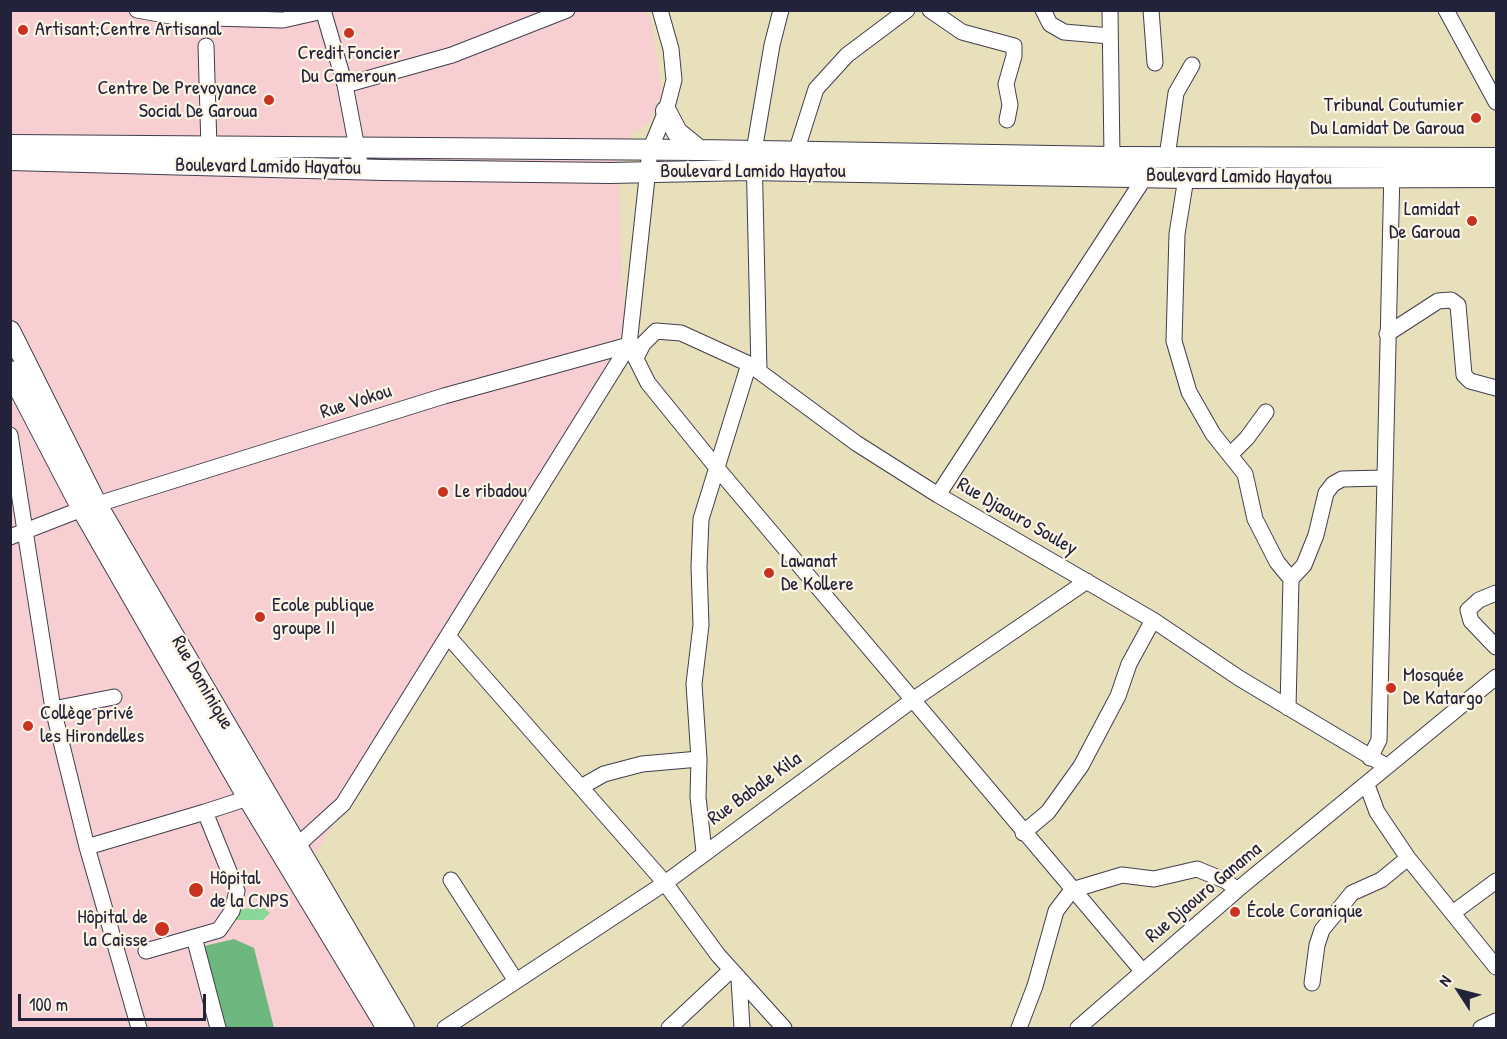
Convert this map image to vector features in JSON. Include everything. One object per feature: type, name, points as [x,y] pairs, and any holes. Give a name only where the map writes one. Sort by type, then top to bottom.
[{"type":"main road","points":[[666,111],[677,132],[699,150]]},
{"type":"main road","name":"Boulevard Lamido Hayatou","points":[[10,146],[358,150],[699,150],[755,161],[995,165],[1112,157],[1497,158]]},
{"type":"main road","name":"Boulevard Lamido Hayatou","points":[[10,160],[361,169],[647,172],[755,161],[796,152],[1145,177],[1497,177]]},
{"type":"main road","name":"Rue Dominique","points":[[10,331],[31,393],[89,507],[290,852],[387,1029]]},
{"type":"main road","name":"Rue Dominique","points":[[10,371],[31,393]]},
{"type":"main road","name":"Rue Dominique","points":[[290,852],[404,1029]]},
{"type":"street","points":[[136,10],[176,17],[283,20],[323,11],[345,85],[361,169]]},
{"type":"street","points":[[345,85],[452,55],[567,10]]},
{"type":"street","points":[[290,852],[343,804],[550,467],[632,351],[650,150],[666,111],[674,80],[671,49],[660,10]]},
{"type":"street","points":[[704,852],[698,797],[699,759],[694,684],[700,625],[701,519],[754,368],[755,161],[772,45],[781,10]]},
{"type":"street","points":[[796,152],[812,100],[821,83],[847,55],[907,10]]},
{"type":"street","points":[[930,10],[962,32],[1014,46],[1014,57],[1006,84],[1010,105],[1007,120]]},
{"type":"street","points":[[1043,10],[1050,24],[1064,32],[1110,36]]},
{"type":"street","points":[[1110,10],[1112,157]]},
{"type":"street","points":[[1151,10],[1155,63]]},
{"type":"street","points":[[1446,10],[1497,102]]},
{"type":"street","points":[[206,46],[209,148]]},
{"type":"street","points":[[1167,157],[1176,93],[1192,65]]},
{"type":"street","points":[[1370,758],[1379,740],[1383,478],[1392,157]]},
{"type":"street","points":[[938,495],[1145,177]]},
{"type":"street","points":[[1186,178],[1177,234],[1174,342],[1189,392],[1213,434],[1245,474],[1255,519],[1277,562],[1291,579],[1288,708]]},
{"type":"street","points":[[1387,334],[1438,302],[1451,300],[1458,304],[1464,375],[1470,381],[1497,388]]},
{"type":"street","name":"Rue Djaouro Souley","points":[[632,351],[656,331],[681,333],[754,368],[856,443],[938,495],[1154,620],[1288,708],[1370,758],[1371,780]]},
{"type":"street","points":[[632,351],[648,383],[717,468],[914,699],[1023,833],[1143,972]]},
{"type":"street","name":"Rue Vokou","points":[[10,537],[89,507],[444,396],[632,351]]},
{"type":"street","points":[[1230,455],[1247,438],[1266,412]]},
{"type":"street","points":[[10,435],[53,709],[87,847],[139,1029]]},
{"type":"street","points":[[1291,579],[1304,565],[1316,535],[1326,493],[1333,484],[1342,479],[1383,478]]},
{"type":"street","name":"Rue Babale Kila","points":[[445,1029],[665,883],[914,699],[1087,580]]},
{"type":"street","points":[[1497,593],[1479,600],[1467,610],[1471,621],[1497,647]]},
{"type":"street","points":[[1023,833],[1048,812],[1081,766],[1154,620]]},
{"type":"street","points":[[448,636],[665,883],[735,975],[784,1029]]},
{"type":"street","name":"Rue Djaouro Ganama","points":[[1086,1026],[1143,972],[1237,891],[1497,677]]},
{"type":"street","points":[[53,709],[114,697]]},
{"type":"street","points":[[581,787],[604,774],[642,764],[699,759]]},
{"type":"street","points":[[1371,780],[1377,812],[1408,858],[1497,967]]},
{"type":"street","points":[[87,847],[205,812],[255,792]]},
{"type":"street","points":[[146,951],[219,930],[232,911],[237,891],[205,812]]},
{"type":"street","points":[[1312,983],[1317,945],[1322,930],[1352,893],[1381,880],[1408,858]]},
{"type":"street","points":[[1019,1029],[1035,986],[1056,911],[1072,890],[1122,875],[1154,879],[1197,869],[1226,881],[1237,891]]},
{"type":"street","points":[[450,880],[516,981]]},
{"type":"street","points":[[1454,912],[1497,881]]},
{"type":"street","points":[[194,937],[218,1029]]},
{"type":"street","points":[[669,1029],[735,975]]},
{"type":"street","points":[[735,975],[742,1029]]},
{"type":"street","points":[[1481,1029],[1497,1021]]},
{"type":"shaded area","points":[[647,10],[652,23],[662,92],[650,122],[620,143],[618,150],[625,342],[294,890],[373,1028],[11,1028],[10,11]]},
{"type":"green space","points":[[264,908],[270,913],[263,920],[232,920],[236,909]]},
{"type":"green space","points":[[234,939],[254,948],[274,1028],[226,1028],[204,946]]},
{"type":"place","name":"Artisant;Centre Artisanal","points":[[23,30]]},
{"type":"place","name":"Credit Foncier Du Cameroun","points":[[349,33]]},
{"type":"place","name":"Centre De Prevoyance Social De Garoua","points":[[269,100]]},
{"type":"place","name":"Tribunal Coutumier Du Lamidat De Garoua","points":[[1476,118]]},
{"type":"place","name":"Lamidat De Garoua","points":[[1472,221]]},
{"type":"place","name":"Le ribadou","points":[[443,492]]},
{"type":"place","name":"Lawanat De Kollere","points":[[769,573]]},
{"type":"place","name":"Ecole publique groupe II","points":[[260,617]]},
{"type":"place","name":"Mosquée De Katargo","points":[[1391,688]]},
{"type":"place","name":"Collège privé les Hirondelles","points":[[28,726]]},
{"type":"place","name":"Hôpital de la CNPS","points":[[196,890]]},
{"type":"place","name":"École Coranique","points":[[1235,912]]},
{"type":"place","name":"Hôpital de la Caisse","points":[[162,929]]}]
